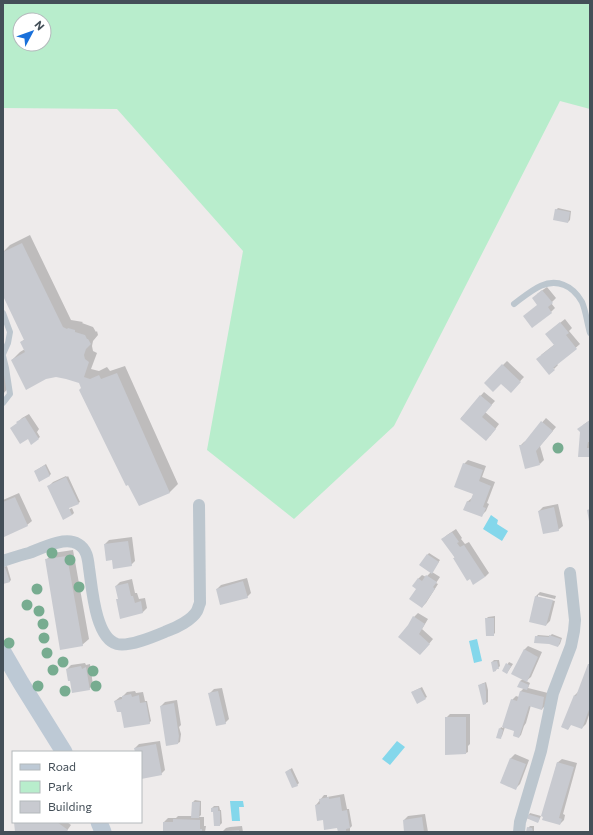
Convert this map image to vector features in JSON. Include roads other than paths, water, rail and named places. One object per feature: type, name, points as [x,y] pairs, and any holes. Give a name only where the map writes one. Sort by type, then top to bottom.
[{"type":"street","points":[[3,561],[57,542],[74,541],[81,545],[87,553],[96,610],[100,625],[105,635],[112,642],[118,644],[128,644],[173,629],[188,620],[196,612],[200,603],[199,505]]},
{"type":"street","points":[[519,832],[520,822],[541,750],[553,693],[571,646],[574,631],[575,620],[570,573]]},
{"type":"street","points":[[3,652],[63,751]]},
{"type":"lane","points":[[514,304],[542,285],[551,282],[560,283],[569,287],[576,293],[582,304],[590,333]]},
{"type":"lane","points":[[3,313],[10,332],[8,343],[3,355],[10,394],[3,403]]},
{"type":"water","points":[[491,515],[498,520],[497,524],[508,531],[502,541],[483,529]]},
{"type":"water","points":[[477,639],[482,661],[474,663],[469,641]]},
{"type":"water","points":[[397,741],[405,747],[390,765],[382,759]]},
{"type":"water","points":[[230,801],[243,801],[244,807],[239,807],[240,821],[232,821]]}]
